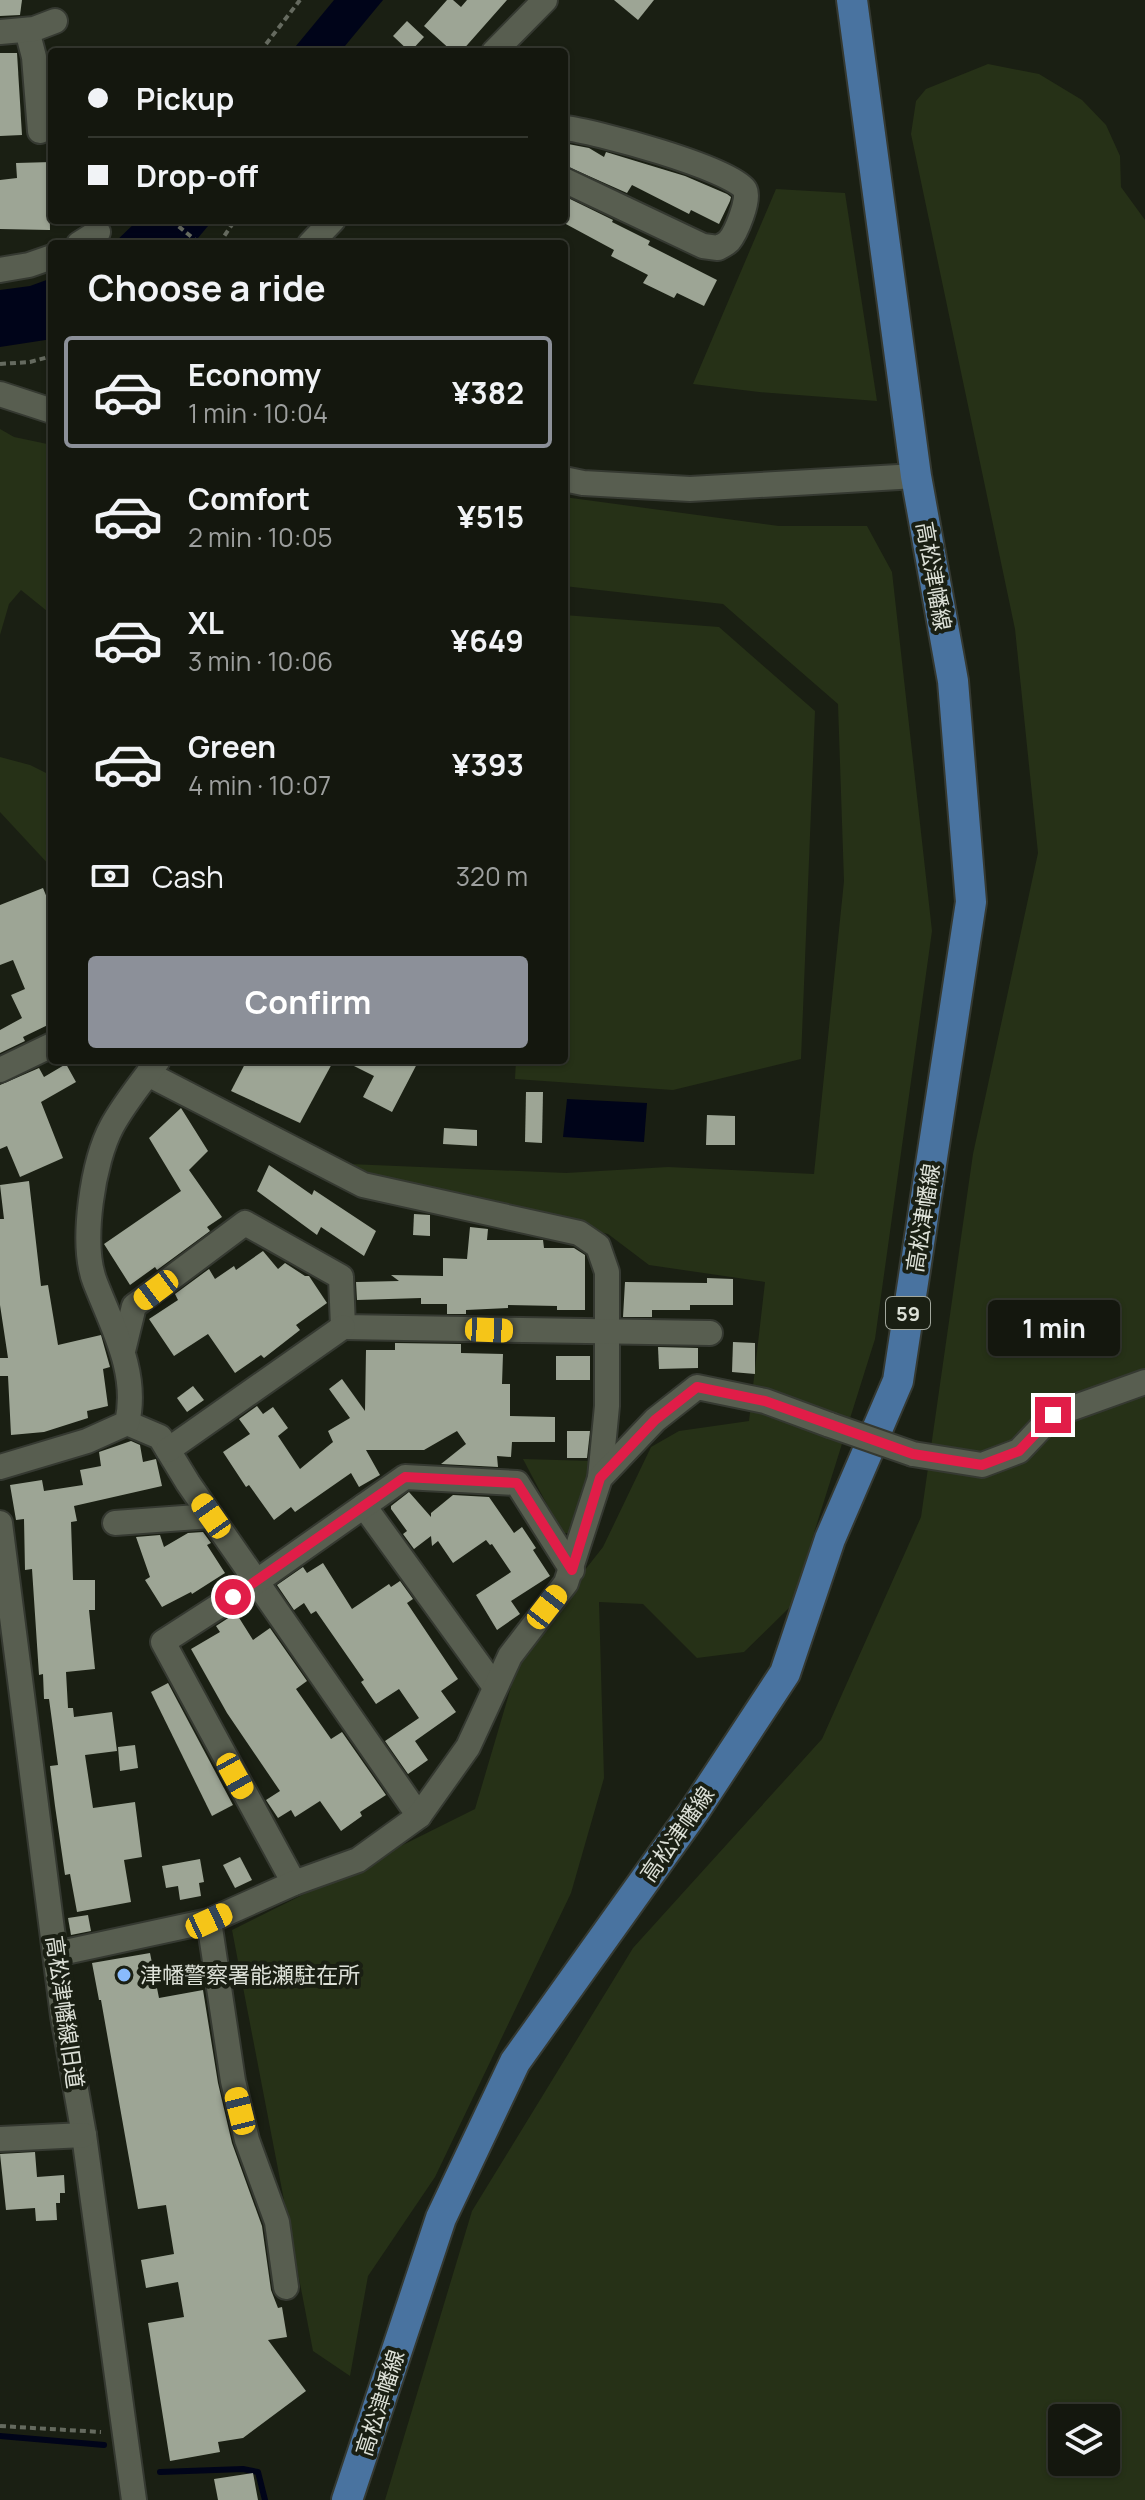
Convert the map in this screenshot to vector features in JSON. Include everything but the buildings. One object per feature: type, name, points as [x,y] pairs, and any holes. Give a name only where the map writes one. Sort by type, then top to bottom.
[{"type":"main road","name":"高松津幡線","points":[[347,2500],[441,2218],[515,2062],[695,1810],[785,1673],[830,1539],[898,1381],[971,902],[953,681],[916,476],[852,0]]},
{"type":"street","points":[[498,48],[545,0]]},
{"type":"street","points":[[0,32],[27,30],[55,21]]},
{"type":"street","points":[[27,30],[34,57],[40,131]]},
{"type":"street","points":[[568,129],[655,149],[715,172],[741,184],[748,200],[729,241],[718,248],[703,246],[568,182]]},
{"type":"street","points":[[314,240],[329,224]]},
{"type":"street","points":[[0,270],[48,258]]},
{"type":"street","points":[[0,394],[48,410]]},
{"type":"street","points":[[568,480],[690,489],[916,476]]},
{"type":"street","points":[[0,1070],[48,1047]]},
{"type":"street","points":[[56,1954],[209,1921],[294,1883],[358,1860],[419,1816],[468,1747],[510,1656],[566,1583],[572,1570],[600,1478],[607,1406],[607,1272],[598,1246],[579,1233],[363,1185],[153,1067],[111,1127],[96,1169],[87,1227],[93,1277],[123,1351],[131,1407],[127,1423]]},
{"type":"street","points":[[123,1351],[134,1306],[245,1223],[341,1277],[343,1327]]},
{"type":"street","points":[[168,1450],[343,1327],[710,1333]]},
{"type":"street","points":[[600,1478],[655,1420],[697,1387],[765,1401],[913,1454],[982,1465],[1019,1451],[1053,1415],[1145,1382]]},
{"type":"street","points":[[0,1467],[87,1441],[127,1423],[160,1437],[256,1582],[419,1816]]},
{"type":"street","points":[[294,1883],[163,1642],[256,1582],[405,1477],[517,1483],[572,1570]]},
{"type":"street","points":[[364,1506],[495,1687]]},
{"type":"street","points":[[115,1523],[211,1516]]},
{"type":"street","name":"高松津幡線旧道","points":[[0,1523],[4,1578],[63,2016],[84,2135],[134,2500]]},
{"type":"street","points":[[209,1921],[233,2081],[247,2140],[277,2222],[286,2287]]},
{"type":"street","points":[[0,2139],[84,2135]]},
{"type":"path","points":[[263,48],[300,0]]},
{"type":"path","points":[[176,224],[195,240]]},
{"type":"path","points":[[0,364],[48,357]]},
{"type":"path","points":[[0,2426],[124,2434]]},
{"type":"green space","points":[[988,64],[1039,74],[1082,100],[1106,125],[1120,156],[1121,187],[1145,220],[1145,2500],[385,2500],[472,2211],[633,1948],[822,1739],[921,1517],[973,1154],[1038,853],[1015,629],[911,134],[916,101],[926,89]]},
{"type":"green space","points":[[776,189],[845,193],[877,401],[693,384]]},
{"type":"green space","points":[[0,429],[14,437],[48,444],[48,612],[21,590],[9,604],[0,635]]},
{"type":"green space","points":[[568,498],[779,526],[867,526],[892,572],[932,931],[875,1339],[791,1606],[744,1652],[697,1658],[643,1604],[599,1602],[604,1778],[571,1893],[435,2177],[368,2276],[350,2376],[313,2351],[232,1930],[475,1809],[522,1650],[603,1547],[651,1447],[679,1431],[749,1421],[765,1282],[649,1265],[608,1234],[369,1178],[349,1164],[566,1173],[668,1167],[814,1174],[844,881],[838,704],[723,604],[568,586]]},
{"type":"green space","points":[[568,615],[719,627],[815,711],[801,1059],[673,1090],[515,1079],[516,1064],[568,1064]]},
{"type":"green space","points":[[0,757],[30,765],[48,774],[48,864],[0,812]]},
{"type":"green space","points":[[523,1459],[592,1461],[575,1533],[562,1533]]},
{"type":"water","points":[[334,0],[383,0],[343,48],[294,48]]},
{"type":"water","points":[[134,224],[210,224],[196,240],[117,240]]},
{"type":"water","points":[[48,279],[48,340],[0,347],[0,290],[30,286]]},
{"type":"water","points":[[567,1099],[647,1103],[644,1142],[563,1137]]},
{"type":"waterway","points":[[0,2436],[104,2445]]},
{"type":"waterway","points":[[160,2472],[243,2469],[258,2472],[265,2500]]},
{"type":"place","name":"津幡警察署能瀬駐在所","points":[[124,1975]]},
{"type":"route","points":[[233,1597],[405,1477],[517,1483],[572,1570],[600,1478],[655,1420],[697,1387],[765,1401],[913,1454],[982,1465],[1019,1451],[1053,1415]]}]
